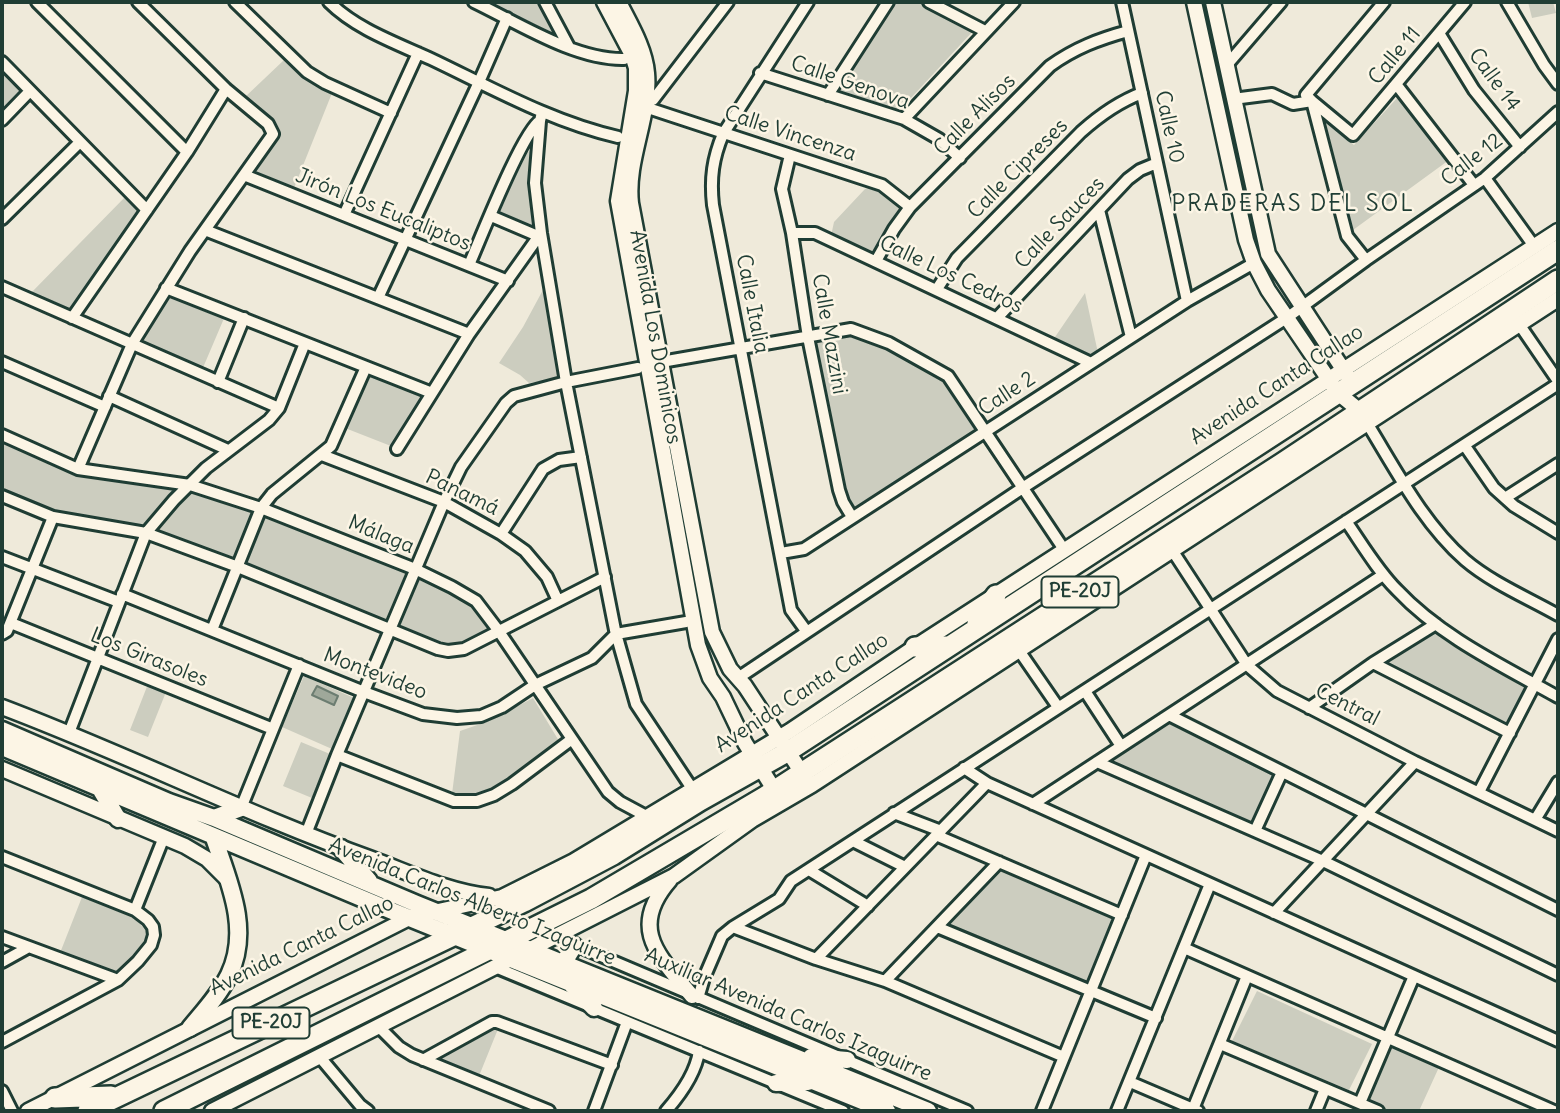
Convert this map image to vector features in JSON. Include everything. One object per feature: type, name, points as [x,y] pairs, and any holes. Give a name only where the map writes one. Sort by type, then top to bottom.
[{"type":"highway","points":[[1522,273],[1534,247]]},
{"type":"highway","name":"Avenida Canta Callao","points":[[88,1111],[475,927],[613,855],[700,801],[756,761],[970,632],[1340,381],[1558,250]]},
{"type":"highway","name":"PE-20J","points":[[164,1111],[511,949],[591,899],[782,795],[1235,492],[1363,417],[1558,279]]},
{"type":"highway","points":[[1282,463],[1312,459]]},
{"type":"highway","points":[[1212,525],[1235,492]]},
{"type":"highway","points":[[970,632],[996,595]]},
{"type":"highway","points":[[915,647],[948,646]]},
{"type":"highway","points":[[55,1098],[119,1096]]},
{"type":"main road","name":"Avenida Los Dominicos","points":[[595,2],[624,59],[627,75],[610,187],[610,207],[686,622],[695,660],[723,697],[756,761],[782,795]]},
{"type":"main road","name":"Avenida Los Dominicos","points":[[604,2],[632,55],[636,74],[636,92],[618,201],[698,645],[710,678]]},
{"type":"main road","points":[[1194,2],[1240,214],[1254,263],[1268,290],[1316,359],[1340,381]]},
{"type":"main road","points":[[1213,2],[1268,254],[1329,348],[1340,381],[1363,417]]},
{"type":"main road","name":"Avenida Los Dominicos","points":[[625,3],[644,57],[648,79],[630,190],[712,632],[726,663],[807,780]]},
{"type":"main road","name":"Avenida Los Dominicos","points":[[625,3],[654,63],[655,83],[638,189],[667,361],[717,630],[726,663]]},
{"type":"main road","points":[[614,160],[621,175]]},
{"type":"main road","points":[[637,238],[642,216]]},
{"type":"main road","name":"Avenida Canta Callao","points":[[783,745],[915,647],[1340,381],[1558,231]]},
{"type":"main road","points":[[807,780],[1212,525],[1312,459],[1363,417],[1558,299]]},
{"type":"main road","points":[[1316,359],[1320,348],[1329,348]]},
{"type":"main road","points":[[723,697],[730,703],[737,702],[744,696],[741,682]]},
{"type":"main road","name":"Avenida Carlos Alberto Izaguirre","points":[[2,707],[341,848],[463,891],[502,897]]},
{"type":"main road","name":"Avenida Carlos Alberto Izaguirre","points":[[2,730],[167,809],[214,838],[455,935],[492,958]]},
{"type":"main road","name":"Avenida Carlos Alberto Izaguirre","points":[[2,747],[99,787],[167,809],[214,818],[475,927],[568,981],[887,1111]]},
{"type":"main road","name":"Avenida Canta Callao","points":[[27,1111],[411,917],[502,897],[574,861],[693,790],[756,761]]},
{"type":"main road","points":[[2,769],[184,846],[206,859],[227,879]]},
{"type":"main road","points":[[99,787],[118,819]]},
{"type":"main road","points":[[532,949],[674,876],[782,795]]},
{"type":"main road","points":[[214,818],[241,808]]},
{"type":"main road","points":[[190,1028],[217,996],[237,952],[238,920],[214,838]]},
{"type":"main road","points":[[341,848],[371,883]]},
{"type":"main road","points":[[674,876],[662,890],[655,905],[650,936],[664,964],[695,997]]},
{"type":"main road","points":[[564,962],[574,946]]},
{"type":"main road","name":"Avenida Carlos Alberto Izaguirre","points":[[511,949],[532,949],[928,1111]]},
{"type":"main road","points":[[212,1111],[378,1026],[492,958]]},
{"type":"main road","points":[[568,981],[594,1008]]},
{"type":"main road","points":[[792,1055],[847,1060]]},
{"type":"main road","points":[[776,1083],[815,1082]]},
{"type":"street","points":[[37,2],[187,152]]},
{"type":"street","points":[[78,469],[132,344],[166,288],[273,131],[226,89],[140,2]]},
{"type":"street","points":[[235,2],[307,72],[391,113]]},
{"type":"street","points":[[329,2],[342,15],[479,82],[541,116],[618,137]]},
{"type":"street","points":[[474,2],[569,47],[609,59],[624,59]]},
{"type":"street","points":[[545,2],[569,47]]},
{"type":"street","name":"Calle Italia","points":[[807,632],[792,610],[712,192],[714,157],[723,134],[808,2]]},
{"type":"street","points":[[828,95],[888,2]]},
{"type":"street","points":[[929,2],[985,31]]},
{"type":"street","points":[[904,119],[1014,2]]},
{"type":"street","name":"Calle 10","points":[[1122,2],[1186,301]]},
{"type":"street","points":[[1226,66],[1281,2]]},
{"type":"street","points":[[1233,99],[1272,94],[1293,104],[1309,97],[1384,2]]},
{"type":"street","name":"Calle 11","points":[[1309,97],[1353,135],[1465,2]]},
{"type":"street","points":[[1507,2],[1558,84]]},
{"type":"street","points":[[652,105],[722,5]]},
{"type":"street","points":[[378,298],[507,18]]},
{"type":"street","name":"Calle Alisos","points":[[876,261],[894,229],[911,208],[1050,66],[1090,42],[1128,31]]},
{"type":"street","name":"Calle 14","points":[[1439,33],[1474,90],[1520,147]]},
{"type":"street","points":[[344,215],[418,53]]},
{"type":"street","points":[[2,62],[147,209]]},
{"type":"street","name":"Calle Genova","points":[[760,73],[904,119],[939,139],[960,158]]},
{"type":"street","points":[[1396,84],[1474,185]]},
{"type":"street","points":[[72,318],[187,152],[226,89]]},
{"type":"street","points":[[2,120],[30,91]]},
{"type":"street","name":"Calle Cipreses","points":[[937,289],[957,258],[1081,132],[1122,100],[1142,93]]},
{"type":"street","points":[[1309,97],[1347,236],[1366,260]]},
{"type":"street","name":"Calle Vincenza","points":[[652,105],[723,134],[882,185],[911,208]]},
{"type":"street","name":"Calle 12","points":[[1302,306],[1485,177],[1558,112]]},
{"type":"street","points":[[469,265],[530,130],[541,116]]},
{"type":"street","points":[[541,116],[535,183],[540,235],[616,634],[636,704],[693,790]]},
{"type":"street","points":[[2,219],[80,142]]},
{"type":"street","name":"Calle Mazzini","points":[[790,155],[782,189],[839,490],[852,517]]},
{"type":"street","name":"Calle Sauces","points":[[997,318],[1128,179],[1157,163]]},
{"type":"street","name":"Jirón Los Eucaliptos","points":[[244,175],[508,281]]},
{"type":"street","points":[[1485,177],[1534,247]]},
{"type":"street","points":[[1100,210],[1131,337]]},
{"type":"street","points":[[491,216],[540,235]]},
{"type":"street","points":[[205,230],[469,334]]},
{"type":"street","name":"Calle Los Cedros","points":[[792,233],[815,233],[1091,363]]},
{"type":"street","points":[[397,449],[469,334],[540,235]]},
{"type":"street","name":"Calle 2","points":[[781,553],[804,549],[1186,301],[1254,263]]},
{"type":"street","points":[[2,287],[279,408]]},
{"type":"street","points":[[166,288],[432,393]]},
{"type":"street","points":[[741,682],[807,632],[1302,306]]},
{"type":"street","points":[[218,382],[244,318]]},
{"type":"street","points":[[695,997],[719,941],[733,927],[779,899],[791,881],[1404,482],[1465,446],[1558,383],[1519,324]]},
{"type":"street","points":[[667,361],[851,329],[864,332],[922,360],[948,376],[1065,551]]},
{"type":"street","points":[[69,733],[146,533],[190,485],[228,450],[269,420],[279,408],[305,343]]},
{"type":"street","points":[[2,362],[228,450]]},
{"type":"street","points":[[212,630],[261,508],[272,494],[331,446],[366,367]]},
{"type":"street","points":[[306,834],[444,502],[461,467],[506,403],[523,392],[638,368]]},
{"type":"street","points":[[1363,417],[1437,530],[1467,561],[1558,615]]},
{"type":"street","name":"Málaga","points":[[2,435],[78,469],[190,485],[261,508],[415,569],[452,587],[475,601],[498,630],[608,792],[620,802],[648,817]]},
{"type":"street","points":[[1465,446],[1494,488],[1558,533]]},
{"type":"street","name":"Panamá","points":[[322,455],[444,502],[500,534],[525,551],[547,577],[558,601]]},
{"type":"street","points":[[500,534],[547,465],[559,460],[581,457]]},
{"type":"street","points":[[1505,498],[1558,464]]},
{"type":"street","points":[[2,496],[53,517],[146,533],[238,567],[389,631],[448,651],[464,649],[605,577]]},
{"type":"street","points":[[2,634],[11,623],[53,517]]},
{"type":"street","points":[[1346,521],[1383,575],[1410,604],[1436,624],[1558,697]]},
{"type":"street","name":"Central","points":[[1171,550],[1247,665],[1277,691],[1558,831]]},
{"type":"street","name":"Montevideo","points":[[2,556],[212,630],[422,714],[457,718],[481,716],[535,685],[592,659],[616,634]]},
{"type":"street","points":[[1033,804],[1383,575]]},
{"type":"street","points":[[616,634],[686,622]]},
{"type":"street","name":"Los Girasoles","points":[[11,623],[273,729]]},
{"type":"street","points":[[1310,708],[1373,663],[1436,624]]},
{"type":"street","points":[[1479,792],[1558,639]]},
{"type":"street","points":[[1018,649],[1058,707]]},
{"type":"street","points":[[1373,663],[1510,733]]},
{"type":"street","points":[[241,808],[299,665]]},
{"type":"street","points":[[1085,691],[1121,746]]},
{"type":"street","points":[[1169,715],[1558,910]]},
{"type":"street","points":[[337,755],[453,801],[477,801],[512,784],[572,739]]},
{"type":"street","points":[[1097,762],[1323,861],[1558,975]]},
{"type":"street","points":[[1274,913],[1415,762]]},
{"type":"street","points":[[964,768],[987,783],[1558,1041]]},
{"type":"street","points":[[1255,831],[1282,772]]},
{"type":"street","points":[[1535,820],[1558,782]]},
{"type":"street","points":[[816,959],[987,783]]},
{"type":"street","points":[[894,813],[1122,915]]},
{"type":"street","points":[[135,910],[164,837]]},
{"type":"street","points":[[853,841],[905,867]]},
{"type":"street","points":[[1042,1111],[1146,855]]},
{"type":"street","points":[[2,857],[135,910],[148,920],[154,935],[151,946],[118,980],[2,1042]]},
{"type":"street","points":[[885,981],[999,862]]},
{"type":"street","points":[[809,870],[868,906]]},
{"type":"street","points":[[1117,1111],[1210,884]]},
{"type":"street","points":[[733,927],[816,959],[885,981],[1064,1057]]},
{"type":"street","points":[[937,927],[1156,1018]]},
{"type":"street","points":[[2,937],[118,980]]},
{"type":"street","name":"Auxiliar Avenida Carlos Izaguirre","points":[[556,937],[967,1111]]},
{"type":"street","points":[[2,962],[29,947]]},
{"type":"street","points":[[1184,948],[1555,1111]]},
{"type":"street","points":[[492,958],[594,1008],[843,1111]]},
{"type":"street","points":[[1130,1082],[1196,1110],[1247,976]]},
{"type":"street","points":[[1360,1103],[1414,976]]},
{"type":"street","points":[[423,1060],[497,1022],[612,1065]]},
{"type":"street","points":[[594,1111],[627,1022]]},
{"type":"street","points":[[378,1026],[399,1047],[423,1060],[549,1111]]},
{"type":"street","points":[[1220,1044],[1378,1111]]},
{"type":"street","points":[[666,1111],[697,1064],[699,1051]]},
{"type":"street","points":[[319,1056],[366,1111]]},
{"type":"street","points":[[1315,1111],[1325,1089]]},
{"type":"street","points":[[2,1091],[12,1111]]},
{"type":"shaded area","points":[[487,2],[541,2],[558,35]]},
{"type":"shaded area","points":[[893,2],[918,2],[974,30],[898,112],[837,92]]},
{"type":"shaded area","points":[[1528,2],[1553,2],[1556,13],[1532,18]]},
{"type":"shaded area","points":[[284,60],[332,93],[294,188],[252,171],[279,132],[244,98]]},
{"type":"shaded area","points":[[2,62],[30,91],[2,120]]},
{"type":"shaded area","points":[[1398,97],[1449,160],[1353,230],[1345,216],[1319,116],[1354,145]]},
{"type":"shaded area","points":[[533,149],[532,225],[524,226],[498,215],[523,155]]},
{"type":"shaded area","points":[[872,187],[902,207],[874,256],[831,236],[834,222],[865,189]]},
{"type":"shaded area","points":[[127,195],[142,210],[71,311],[29,295]]},
{"type":"shaded area","points":[[544,288],[561,378],[529,383],[499,363]]},
{"type":"shaded area","points":[[1085,293],[1098,353],[1091,359],[1053,340]]},
{"type":"shaded area","points":[[168,294],[225,316],[202,370],[139,343]]},
{"type":"shaded area","points":[[846,336],[886,349],[929,370],[954,391],[977,429],[854,511],[845,497],[814,342]]},
{"type":"shaded area","points":[[369,376],[426,398],[396,448],[345,428]]},
{"type":"shaded area","points":[[2,440],[71,470],[182,486],[150,519],[144,529],[61,515],[2,490]]},
{"type":"shaded area","points":[[190,490],[255,509],[235,561],[155,528]]},
{"type":"shaded area","points":[[264,511],[408,570],[386,625],[242,566]]},
{"type":"shaded area","points":[[417,574],[474,604],[492,628],[465,646],[449,649],[394,629]]},
{"type":"shaded area","points":[[1435,630],[1530,685],[1508,727],[1382,663]]},
{"type":"shaded area","points":[[304,676],[354,698],[332,749],[282,727]]},
{"type":"shaded area","points":[[148,684],[166,692],[148,737],[130,730]]},
{"type":"shaded area","points":[[317,686],[338,696],[334,705],[312,695]]},
{"type":"shaded area","points":[[533,698],[559,741],[510,780],[496,787],[482,793],[452,794],[460,731],[489,721]]},
{"type":"shaded area","points":[[1170,720],[1277,774],[1253,826],[1106,761]]},
{"type":"shaded area","points":[[301,742],[330,754],[312,798],[283,786]]},
{"type":"shaded area","points":[[119,801],[193,830],[212,848],[206,854],[128,816]]},
{"type":"shaded area","points":[[999,870],[1116,920],[1089,986],[947,928]]},
{"type":"shaded area","points":[[82,897],[134,917],[147,932],[140,950],[118,974],[60,953]]},
{"type":"shaded area","points":[[1257,991],[1372,1044],[1349,1090],[1232,1041]]},
{"type":"shaded area","points":[[492,1027],[498,1029],[479,1076],[435,1059]]},
{"type":"shaded area","points":[[1389,1042],[1440,1065],[1419,1111],[1383,1111],[1364,1103]]},
{"type":"district","name":"PRADERAS DEL SOL","points":[[1293,204]]}]
